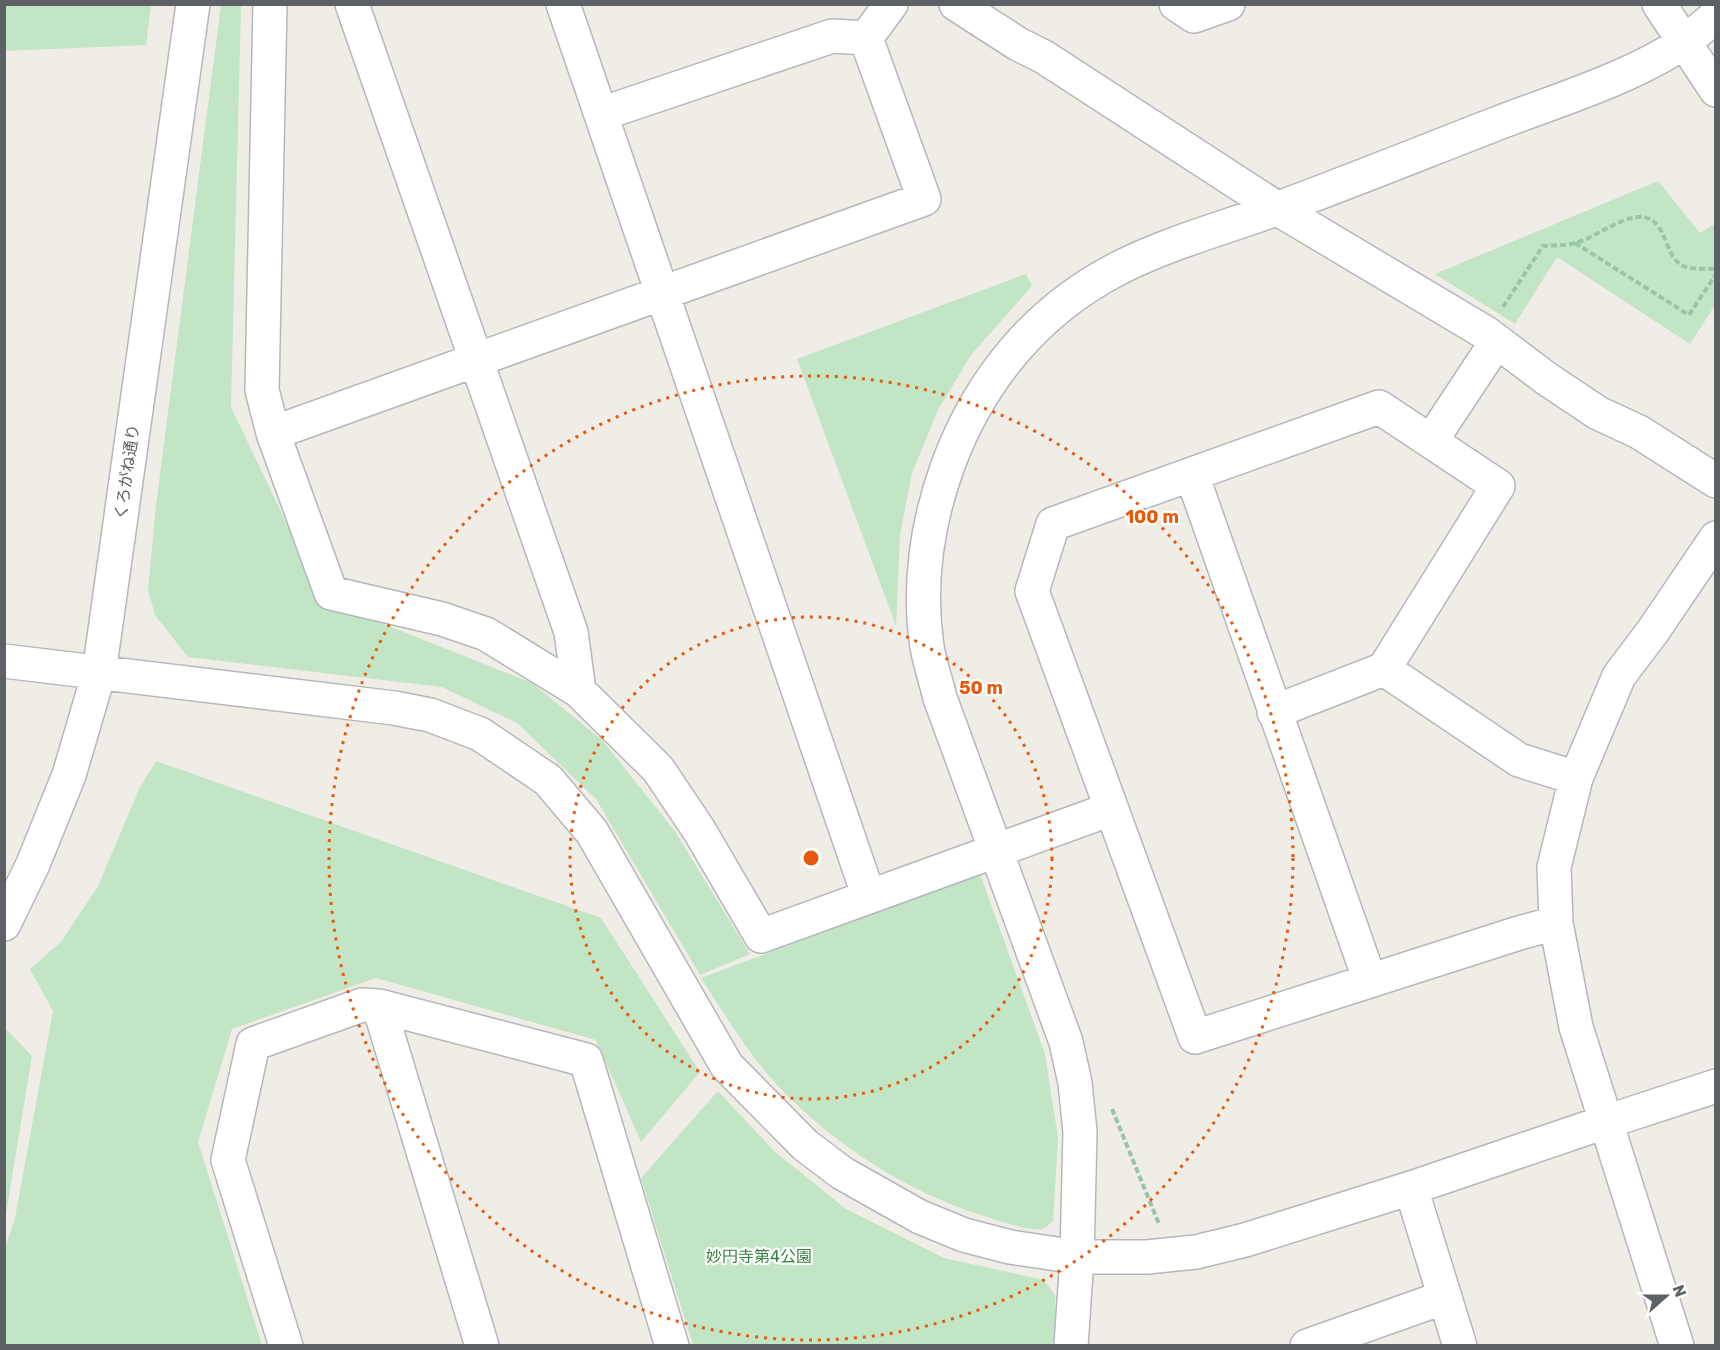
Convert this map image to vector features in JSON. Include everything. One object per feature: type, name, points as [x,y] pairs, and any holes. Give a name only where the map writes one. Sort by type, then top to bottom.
[{"type":"street","name":"くろがね通り","points":[[4,924],[33,864],[69,775],[99,673],[193,4]]},
{"type":"street","points":[[270,4],[262,390],[273,433],[331,593],[442,619],[486,634],[579,691],[658,770],[699,830],[760,936],[1111,809]]},
{"type":"street","points":[[352,4],[571,632],[579,691]]},
{"type":"street","points":[[563,4],[869,897]]},
{"type":"street","points":[[866,38],[891,4]]},
{"type":"street","points":[[956,4],[1018,44],[1044,57],[1278,209],[1492,337],[1547,379],[1598,413],[1639,432],[1716,481]]},
{"type":"street","points":[[1176,4],[1194,16],[1228,4]]},
{"type":"street","points":[[1659,4],[1716,90]]},
{"type":"street","points":[[1071,1346],[1077,1257],[1080,1132],[1075,1083],[1066,1042],[940,698],[927,648],[924,593],[927,539],[940,488],[960,435],[985,388],[1012,352],[1046,318],[1083,289],[1120,268],[1160,251],[1278,209],[1607,80],[1683,42],[1716,16]]},
{"type":"street","points":[[601,114],[832,36],[866,38]]},
{"type":"street","points":[[273,433],[924,199],[866,38]]},
{"type":"street","points":[[1431,441],[1492,337]]},
{"type":"street","points":[[1275,712],[1384,669],[1498,486],[1379,408],[1053,524],[1032,591],[1195,1037],[1556,923]]},
{"type":"street","points":[[1191,475],[1370,981]]},
{"type":"street","points":[[1677,1346],[1615,1119],[1576,1027],[1556,923],[1554,867],[1576,778],[1619,675],[1653,631],[1716,538]]},
{"type":"street","points":[[4,661],[394,708],[429,715],[480,734],[548,780],[592,832],[727,1066],[805,1145],[842,1173],[920,1217],[964,1234],[1010,1246],[1077,1257],[1147,1257],[1196,1252],[1245,1240],[1411,1188],[1716,1086]]},
{"type":"street","points":[[1384,669],[1519,760],[1576,778]]},
{"type":"street","points":[[286,1346],[228,1160],[253,1044],[362,1005],[379,1006],[586,1060],[672,1346]]},
{"type":"street","points":[[379,1006],[482,1346]]},
{"type":"street","points":[[1411,1188],[1460,1346]]},
{"type":"street","points":[[1307,1346],[1444,1297]]},
{"type":"path","points":[[1492,337],[1543,246],[1575,243],[1629,219],[1644,217],[1655,224],[1661,231],[1672,256],[1683,267],[1716,271],[1689,315],[1575,243]]},
{"type":"path","points":[[1108,1101],[1122,1128],[1162,1234]]},
{"type":"green space","points":[[4,5],[151,5],[146,45],[5,51]]},
{"type":"green space","points":[[221,5],[241,5],[231,407],[323,600],[532,683],[602,740],[674,830],[750,954],[700,975],[596,799],[517,723],[442,687],[188,657],[155,615],[148,590],[156,505]]},
{"type":"green space","points":[[1658,181],[1700,233],[1715,224],[1715,305],[1690,344],[1557,257],[1515,324],[1435,274]]},
{"type":"green space","points":[[1026,274],[1032,286],[971,355],[938,410],[912,473],[900,535],[896,626],[797,359]]},
{"type":"green space","points":[[156,761],[601,918],[700,1072],[641,1142],[596,1040],[376,978],[232,1029],[198,1142],[262,1345],[5,1345],[5,1248],[15,1218],[53,1011],[30,969],[61,942],[98,886],[140,787]]},
{"type":"green space","points":[[980,874],[1045,1054],[1058,1138],[1053,1221],[1042,1229],[1013,1225],[928,1194],[875,1165],[825,1130],[781,1089],[759,1064],[701,978]]},
{"type":"green space","points":[[5,1028],[32,1056],[5,1220]]},
{"type":"green space","name":"妙円寺第4公園","points":[[718,1091],[774,1151],[846,1209],[944,1258],[1044,1280],[1055,1295],[1056,1339],[1049,1346],[693,1345],[641,1178]]}]
